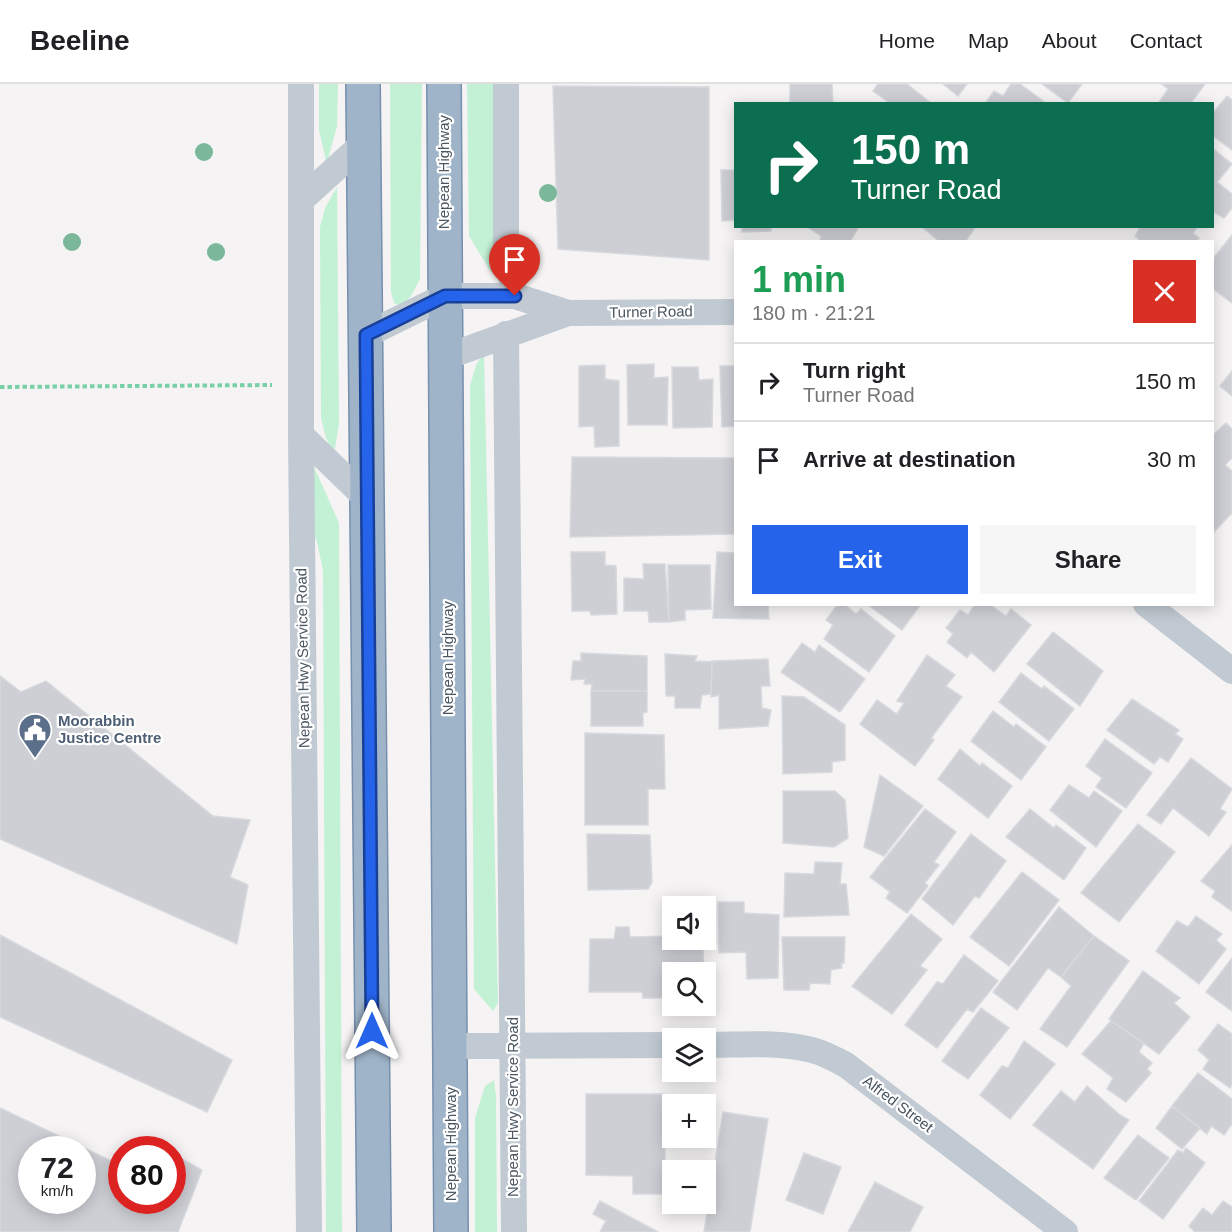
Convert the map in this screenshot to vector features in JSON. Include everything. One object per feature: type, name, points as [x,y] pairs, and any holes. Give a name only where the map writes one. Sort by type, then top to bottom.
[{"type":"highway","points":[[363,84],[374,1232]]},
{"type":"highway","name":"Nepean Highway","points":[[444,84],[451,1232]]},
{"type":"street","name":"Nepean Hwy Service Road","points":[[301,84],[301,435],[309,1232]]},
{"type":"street","points":[[506,84],[506,252],[515,296]]},
{"type":"street","points":[[301,200],[364,143]]},
{"type":"street","name":"Turner Road","points":[[366,335],[445,296],[515,296],[568,313],[734,312]]},
{"type":"street","name":"Turner Road","points":[[446,357],[568,313]]},
{"type":"street","name":"Nepean Hwy Service Road","points":[[506,334],[514,1232]]},
{"type":"street","points":[[301,435],[366,498]]},
{"type":"street","points":[[1149,606],[1232,671]]},
{"type":"street","points":[[450,1046],[662,1045]]},
{"type":"street","name":"Alfred Street","points":[[716,1045],[785,1045],[828,1055],[846,1065],[1065,1232]]},
{"type":"path","points":[[0,387],[302,385]]},
{"type":"green space","points":[[319,84],[338,84],[337,126],[326,161],[319,130]]},
{"type":"green space","points":[[390,84],[422,84],[420,279],[411,296],[401,306],[394,303],[391,292]]},
{"type":"green space","points":[[467,84],[493,84],[494,246],[499,271],[491,272],[469,236]]},
{"type":"green space","points":[[337,187],[339,424],[334,454],[326,438],[321,418],[320,227],[325,208]]},
{"type":"green space","points":[[484,353],[498,1003],[493,1011],[474,989],[470,386],[476,365]]},
{"type":"green space","points":[[311,460],[339,523],[342,1232],[326,1232],[323,570],[310,521]]},
{"type":"green space","points":[[494,1080],[497,1232],[475,1232],[475,1118],[485,1086]]},
{"type":"building","points":[[790,84],[832,84],[833,102],[790,102]]},
{"type":"building","points":[[878,84],[907,84],[930,102],[887,102],[873,91]]},
{"type":"building","points":[[943,84],[967,84],[958,96]]},
{"type":"building","points":[[1011,84],[1020,84],[1044,102],[986,102],[994,91],[1003,96]]},
{"type":"building","points":[[1042,84],[1082,84],[1067,102]]},
{"type":"building","points":[[1162,84],[1205,84],[1192,102],[1159,102],[1168,89]]},
{"type":"building","points":[[553,86],[709,87],[709,260],[558,249]]},
{"type":"building","points":[[1227,96],[1232,100],[1232,150],[1214,136],[1214,112]]},
{"type":"building","points":[[1214,150],[1232,164],[1217,182],[1232,194],[1232,208],[1224,218],[1214,212]]},
{"type":"building","points":[[721,170],[734,170],[734,220],[722,221]]},
{"type":"building","points":[[742,228],[771,228],[771,231],[742,232]]},
{"type":"building","points":[[809,228],[858,228],[851,240],[820,240],[821,236]]},
{"type":"building","points":[[923,228],[975,228],[966,240],[938,240]]},
{"type":"building","points":[[1140,228],[1197,228],[1193,233],[1199,238],[1198,240],[1140,240],[1135,236]]},
{"type":"building","points":[[1232,235],[1232,303],[1214,290],[1214,258]]},
{"type":"building","points":[[654,364],[654,378],[668,377],[667,425],[628,425],[627,365]]},
{"type":"building","points":[[605,365],[605,379],[619,381],[619,446],[595,447],[594,426],[579,427],[579,366]]},
{"type":"building","points":[[720,366],[734,366],[734,426],[722,427]]},
{"type":"building","points":[[672,367],[698,367],[699,380],[713,379],[712,427],[673,428]]},
{"type":"building","points":[[1232,371],[1232,396],[1220,386]]},
{"type":"building","points":[[1226,423],[1232,429],[1232,458],[1225,465],[1232,471],[1232,513],[1214,532],[1214,434]]},
{"type":"building","points":[[572,457],[734,458],[734,534],[570,537]]},
{"type":"building","points":[[571,552],[605,552],[605,565],[616,566],[617,614],[591,615],[590,611],[572,611]]},
{"type":"building","points":[[717,552],[734,553],[734,606],[768,606],[769,619],[713,618]]},
{"type":"building","points":[[643,564],[665,564],[669,622],[649,622],[648,611],[624,611],[624,578],[644,579]]},
{"type":"building","points":[[668,565],[710,565],[711,609],[685,610],[685,620],[669,622]]},
{"type":"building","points":[[836,606],[846,606],[856,614],[861,609],[895,636],[869,672],[824,639],[833,625],[826,620]]},
{"type":"building","points":[[870,606],[920,606],[902,630]]},
{"type":"building","points":[[974,606],[992,606],[1006,616],[1011,609],[1031,625],[994,672],[971,652],[967,658],[947,642],[953,634],[946,628],[960,610],[968,615]]},
{"type":"building","points":[[1053,632],[1103,671],[1080,706],[1027,664]]},
{"type":"building","points":[[802,643],[815,652],[819,645],[865,679],[840,712],[781,672]]},
{"type":"building","points":[[581,653],[647,656],[647,691],[591,691],[592,684],[584,684],[585,679],[571,680],[573,661],[581,661]]},
{"type":"building","points":[[665,654],[697,656],[695,661],[712,662],[711,694],[702,695],[700,708],[675,708],[675,696],[666,696]]},
{"type":"building","points":[[927,655],[955,675],[946,686],[962,697],[931,738],[934,740],[915,766],[860,724],[877,700],[897,714],[904,703],[897,701]]},
{"type":"building","points":[[768,659],[770,686],[761,686],[762,708],[771,710],[768,726],[719,729],[719,695],[711,697],[712,661]]},
{"type":"building","points":[[1021,673],[1042,689],[1044,686],[1074,709],[1049,741],[999,702]]},
{"type":"building","points":[[0,676],[21,692],[46,681],[213,816],[250,820],[230,877],[248,885],[237,944],[0,839]]},
{"type":"building","points":[[591,691],[647,691],[647,712],[643,713],[643,726],[591,726]]},
{"type":"building","points":[[782,696],[804,697],[845,725],[845,760],[832,762],[832,772],[783,774]]},
{"type":"building","points":[[1132,699],[1179,730],[1175,734],[1183,739],[1168,762],[1160,757],[1154,764],[1107,730]]},
{"type":"building","points":[[993,711],[1014,727],[1016,724],[1046,747],[1021,780],[971,741]]},
{"type":"building","points":[[585,733],[664,735],[665,789],[648,789],[648,825],[585,825]]},
{"type":"building","points":[[1105,739],[1152,773],[1126,808],[1096,787],[1102,778],[1086,766]]},
{"type":"building","points":[[960,749],[980,766],[982,763],[1012,786],[988,818],[938,779]]},
{"type":"building","points":[[1191,758],[1232,789],[1220,809],[1226,812],[1209,836],[1173,808],[1161,824],[1147,815]]},
{"type":"building","points":[[880,775],[923,806],[884,856],[864,847]]},
{"type":"building","points":[[1069,785],[1089,798],[1094,791],[1122,811],[1096,847],[1050,810]]},
{"type":"building","points":[[783,791],[835,791],[845,800],[848,838],[834,847],[783,843]]},
{"type":"building","points":[[925,809],[956,832],[934,862],[939,865],[925,883],[928,886],[907,913],[886,898],[890,892],[870,877]]},
{"type":"building","points":[[1030,809],[1054,828],[1056,825],[1086,848],[1064,880],[1006,837]]},
{"type":"building","points":[[1138,824],[1175,852],[1119,922],[1081,893]]},
{"type":"building","points":[[587,834],[650,835],[652,882],[648,889],[588,890]]},
{"type":"building","points":[[971,834],[1006,861],[979,898],[975,896],[953,925],[922,899]]},
{"type":"building","points":[[1232,845],[1232,911],[1212,897],[1215,891],[1201,881]]},
{"type":"building","points":[[815,862],[842,863],[840,884],[846,884],[849,915],[784,917],[785,873],[814,874]]},
{"type":"building","points":[[1022,872],[1059,900],[1009,966],[970,937]]},
{"type":"building","points":[[718,902],[744,902],[744,913],[779,915],[778,978],[747,979],[746,952],[719,953]]},
{"type":"building","points":[[1059,907],[1094,936],[1061,977],[1048,968],[1017,1010],[993,992]]},
{"type":"building","points":[[911,914],[942,939],[920,966],[927,970],[892,1014],[852,986]]},
{"type":"building","points":[[1196,916],[1222,934],[1216,940],[1226,949],[1199,984],[1156,951],[1177,921],[1188,927]]},
{"type":"building","points":[[616,927],[629,927],[630,937],[662,936],[662,950],[703,950],[704,962],[662,962],[662,998],[643,998],[642,992],[589,992],[590,939],[614,939]]},
{"type":"building","points":[[0,935],[232,1060],[207,1112],[0,1017]]},
{"type":"building","points":[[1094,936],[1129,961],[1067,1047],[1040,1029],[1071,986],[1061,977]]},
{"type":"building","points":[[782,937],[845,937],[842,968],[831,970],[830,984],[810,983],[809,990],[784,990]]},
{"type":"building","points":[[964,955],[998,981],[973,1012],[967,1009],[937,1048],[905,1025],[937,982],[943,984]]},
{"type":"building","points":[[1232,958],[1232,1011],[1206,992]]},
{"type":"building","points":[[1143,971],[1180,998],[1174,1003],[1190,1017],[1159,1054],[1109,1019]]},
{"type":"building","points":[[981,1008],[1009,1028],[968,1079],[942,1061]]},
{"type":"building","points":[[1111,1021],[1144,1043],[1139,1052],[1152,1063],[1147,1069],[1151,1073],[1126,1102],[1107,1089],[1113,1078],[1082,1054]]},
{"type":"building","points":[[1218,1024],[1232,1034],[1232,1085],[1230,1088],[1203,1069],[1209,1060],[1198,1050]]},
{"type":"building","points":[[1024,1041],[1055,1064],[1010,1119],[980,1095],[1002,1066],[1008,1068]]},
{"type":"building","points":[[1198,1073],[1232,1099],[1232,1124],[1224,1135],[1211,1126],[1207,1134],[1172,1106]]},
{"type":"building","points":[[1087,1086],[1129,1120],[1093,1169],[1033,1125],[1061,1091],[1075,1102]]},
{"type":"building","points":[[586,1094],[662,1094],[662,1148],[665,1148],[665,1160],[662,1160],[662,1194],[633,1194],[633,1176],[586,1175]]},
{"type":"building","points":[[1172,1106],[1200,1128],[1182,1149],[1156,1128]]},
{"type":"building","points":[[0,1108],[59,1136],[18,1136],[18,1214],[96,1214],[96,1154],[108,1159],[108,1214],[185,1214],[178,1232],[0,1232]]},
{"type":"building","points":[[723,1112],[768,1119],[750,1232],[704,1232],[707,1214],[716,1214],[715,1160]]},
{"type":"building","points":[[1138,1135],[1169,1158],[1136,1200],[1104,1178]]},
{"type":"building","points":[[1186,1148],[1205,1163],[1163,1219],[1139,1201],[1178,1150],[1183,1153]]},
{"type":"building","points":[[804,1153],[841,1167],[823,1214],[786,1200]]},
{"type":"building","points":[[186,1161],[202,1170],[186,1211]]},
{"type":"building","points":[[875,1182],[923,1207],[910,1232],[848,1232]]},
{"type":"building","points":[[600,1201],[658,1232],[600,1232],[606,1221],[593,1214]]},
{"type":"building","points":[[1223,1201],[1232,1207],[1232,1232],[1195,1232],[1189,1226],[1203,1208],[1212,1215]]},
{"type":"place","name":"Moorabbin Justice Centre","points":[[35,759]]},
{"type":"route","points":[[372,1031],[366,335],[445,296],[515,296]]}]
